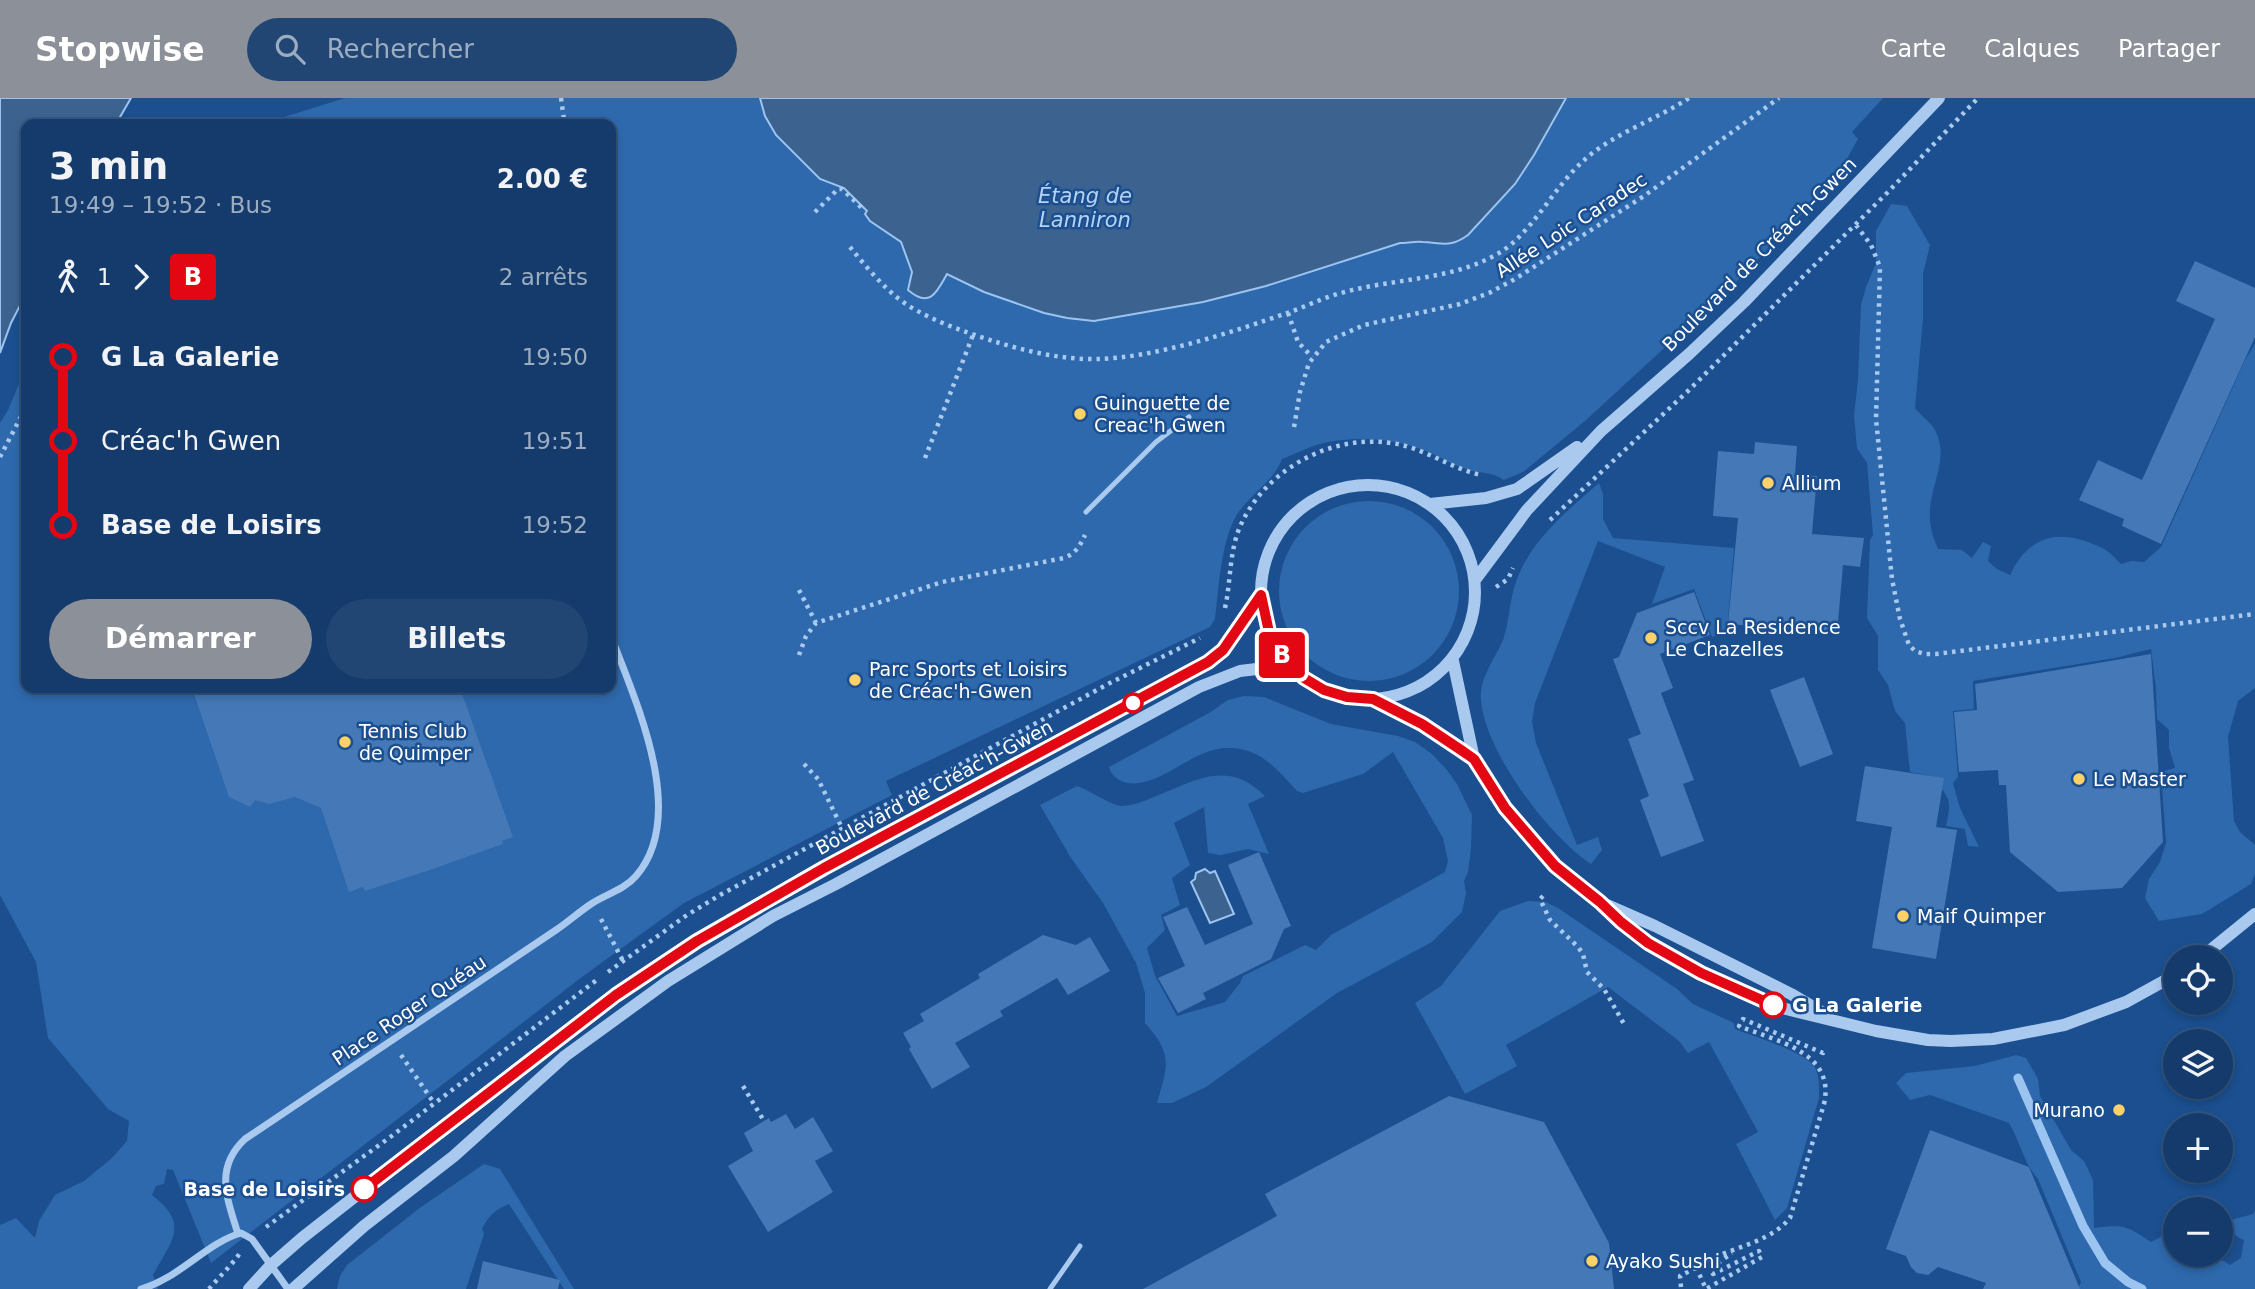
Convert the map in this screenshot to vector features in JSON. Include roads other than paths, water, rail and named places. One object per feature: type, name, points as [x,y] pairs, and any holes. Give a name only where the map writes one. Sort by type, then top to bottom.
[{"type":"street","name":"Boulevard de Créac'h-Gwen","points":[[1475,580],[1527,510],[1601,431],[1744,302],[1939,98]]},
{"type":"street","name":"Boulevard de Créac'h-Gwen","points":[[1430,504],[1486,498],[1517,489],[1601,431]]},
{"type":"street","points":[[1366,484],[1389,486],[1430,504],[1451,523],[1465,547],[1475,580],[1471,620],[1464,642],[1453,661],[1418,687],[1373,699],[1347,697],[1324,690],[1304,678],[1290,665],[1269,632],[1261,595],[1265,560],[1286,521],[1297,510],[1322,495],[1344,487],[1366,484]]},
{"type":"street","name":"Boulevard de Créac'h-Gwen","points":[[249,1289],[302,1238],[616,995],[697,941],[824,868],[1195,670],[1223,650],[1261,595]]},
{"type":"street","name":"Place Roger Quéau","points":[[238,1234],[225,1179],[226,1167],[236,1147],[278,1115],[593,903],[619,890],[635,878],[650,855],[659,799],[641,713],[616,649]]},
{"type":"street","points":[[1453,661],[1474,759],[1505,808],[1570,880],[1648,943],[1710,978],[1775,1005],[1876,1031],[1928,1040],[1993,1039],[2039,1031],[2094,1015],[2126,1002],[2163,982]]},
{"type":"street","name":"Boulevard de Créac'h-Gwen","points":[[291,1289],[454,1156],[565,1056],[643,997],[723,946],[791,906],[1199,687],[1240,671],[1290,665]]},
{"type":"street","points":[[1373,699],[1422,724],[1474,759]]},
{"type":"street","points":[[1600,902],[1655,926],[1835,1020]]},
{"type":"street","points":[[2217,945],[2255,914]]},
{"type":"street","points":[[141,1289],[176,1273],[238,1234],[246,1234],[291,1289]]},
{"type":"lane","points":[[1086,512],[1156,442],[1189,417]]},
{"type":"lane","points":[[1050,1289],[1080,1246]]},
{"type":"water","points":[[0,98],[131,98],[119,119],[21,119],[21,304],[0,353]]},
{"type":"water","name":"Étang de Lanniron","points":[[760,98],[1566,98],[1515,184],[1468,235],[1456,242],[1400,243],[1266,286],[1203,302],[1094,321],[1044,313],[984,292],[947,274],[932,296],[916,296],[908,290],[912,272],[901,242],[870,221],[865,214],[867,211],[844,188],[820,179],[776,135],[765,116]]},
{"type":"water","points":[[1205,869],[1210,873],[1215,871],[1234,914],[1210,923],[1191,882],[1196,873]]},
{"type":"waterway","points":[[2018,1078],[2083,1226],[2105,1263],[2128,1282],[2142,1289]]},
{"type":"place","name":"Guinguette de Creac'h Gwen","points":[[1080,414]]},
{"type":"place","name":"Allium","points":[[1768,483]]},
{"type":"place","name":"Sccv La Residence Le Chazelles","points":[[1651,638]]},
{"type":"place","name":"Parc Sports et Loisirs de Créac'h-Gwen","points":[[855,680]]},
{"type":"place","name":"Tennis Club de Quimper","points":[[345,742]]},
{"type":"place","name":"Le Master","points":[[2079,779]]},
{"type":"place","name":"Maif Quimper","points":[[1903,916]]},
{"type":"place","name":"G La Galerie","points":[[1773,1005]]},
{"type":"place","name":"Murano","points":[[2119,1110]]},
{"type":"place","name":"Base de Loisirs","points":[[364,1189]]},
{"type":"place","name":"Ayako Sushi","points":[[1592,1261]]}]
